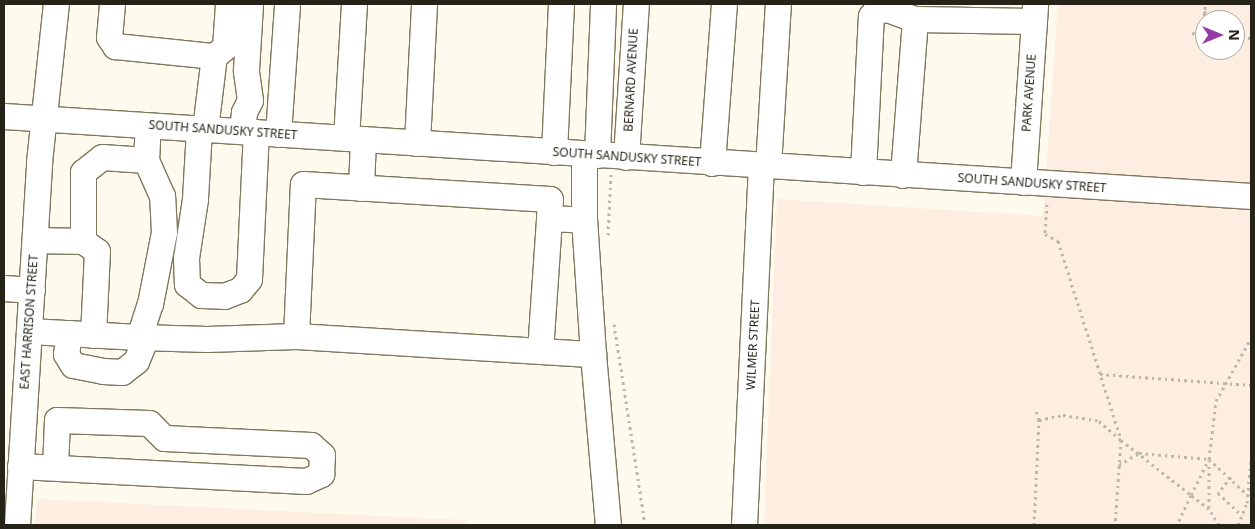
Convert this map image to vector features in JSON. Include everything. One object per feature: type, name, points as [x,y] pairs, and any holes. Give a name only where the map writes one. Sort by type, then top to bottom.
[{"type":"street","name":"EAST HARRISON STREET","points":[[17,525],[44,119],[56,4]]},
{"type":"street","points":[[112,4],[109,37],[115,46],[220,52]]},
{"type":"street","points":[[228,4],[220,52],[202,129],[195,199],[186,258],[187,284],[201,294],[224,296],[240,290],[249,279],[259,133],[287,4]]},
{"type":"street","points":[[250,4],[246,70],[250,100]]},
{"type":"street","points":[[259,133],[244,112],[250,100],[262,89],[273,67],[276,18],[270,4]]},
{"type":"street","points":[[354,4],[354,139],[360,188]]},
{"type":"street","points":[[417,143],[424,4]]},
{"type":"street","points":[[554,152],[561,4]]},
{"type":"street","points":[[603,4],[605,155],[584,220],[593,354],[608,525]]},
{"type":"street","name":"BERNARD AVENUE","points":[[605,155],[636,4]]},
{"type":"street","points":[[712,163],[724,4]]},
{"type":"street","name":"WILMER STREET","points":[[744,525],[764,166],[771,112],[778,4]]},
{"type":"street","points":[[863,172],[871,16],[875,11],[886,6],[915,19],[1035,12]]},
{"type":"street","name":"PARK AVENUE","points":[[1024,182],[1035,12]]},
{"type":"street","points":[[903,175],[915,19]]},
{"type":"street","name":"SOUTH SANDUSKY STREET","points":[[4,116],[712,163],[1251,196]]},
{"type":"street","points":[[35,240],[83,241],[97,251],[81,334],[66,354],[72,365],[103,371],[122,372],[136,361],[150,304],[164,232],[162,196],[146,160],[148,126]]},
{"type":"street","points":[[83,241],[83,172],[102,157],[146,160]]},
{"type":"street","points":[[296,336],[303,184],[550,198],[540,351]]},
{"type":"street","points":[[549,218],[584,220]]},
{"type":"street","points":[[4,288],[32,290]]},
{"type":"street","points":[[29,331],[142,337],[296,336],[593,354]]},
{"type":"street","points":[[20,466],[306,481],[321,474],[322,455],[311,445],[164,438],[149,423],[57,420],[55,467]]},
{"type":"path","points":[[605,155],[608,242]]},
{"type":"path","points":[[1049,184],[1045,234],[1058,241],[1121,440],[1114,525]]},
{"type":"path","points":[[613,318],[645,525]]},
{"type":"path","points":[[1209,509],[1209,459],[1216,401],[1251,338]]},
{"type":"path","points":[[1100,374],[1251,385]]},
{"type":"path","points":[[1034,525],[1039,420],[1036,410]]},
{"type":"path","points":[[1039,420],[1063,414],[1099,421],[1209,509],[1219,525]]},
{"type":"path","points":[[1118,466],[1139,454],[1209,459],[1231,476],[1251,498]]},
{"type":"path","points":[[1177,525],[1209,459]]},
{"type":"path","points":[[1238,525],[1247,504],[1251,459]]},
{"type":"path","points":[[1231,476],[1218,493],[1242,515]]},
{"type":"shaded area","points":[[1058,4],[1251,4],[1251,525],[764,525],[777,199],[1043,216]]},
{"type":"shaded area","points":[[37,499],[465,520],[470,525],[35,525]]}]
